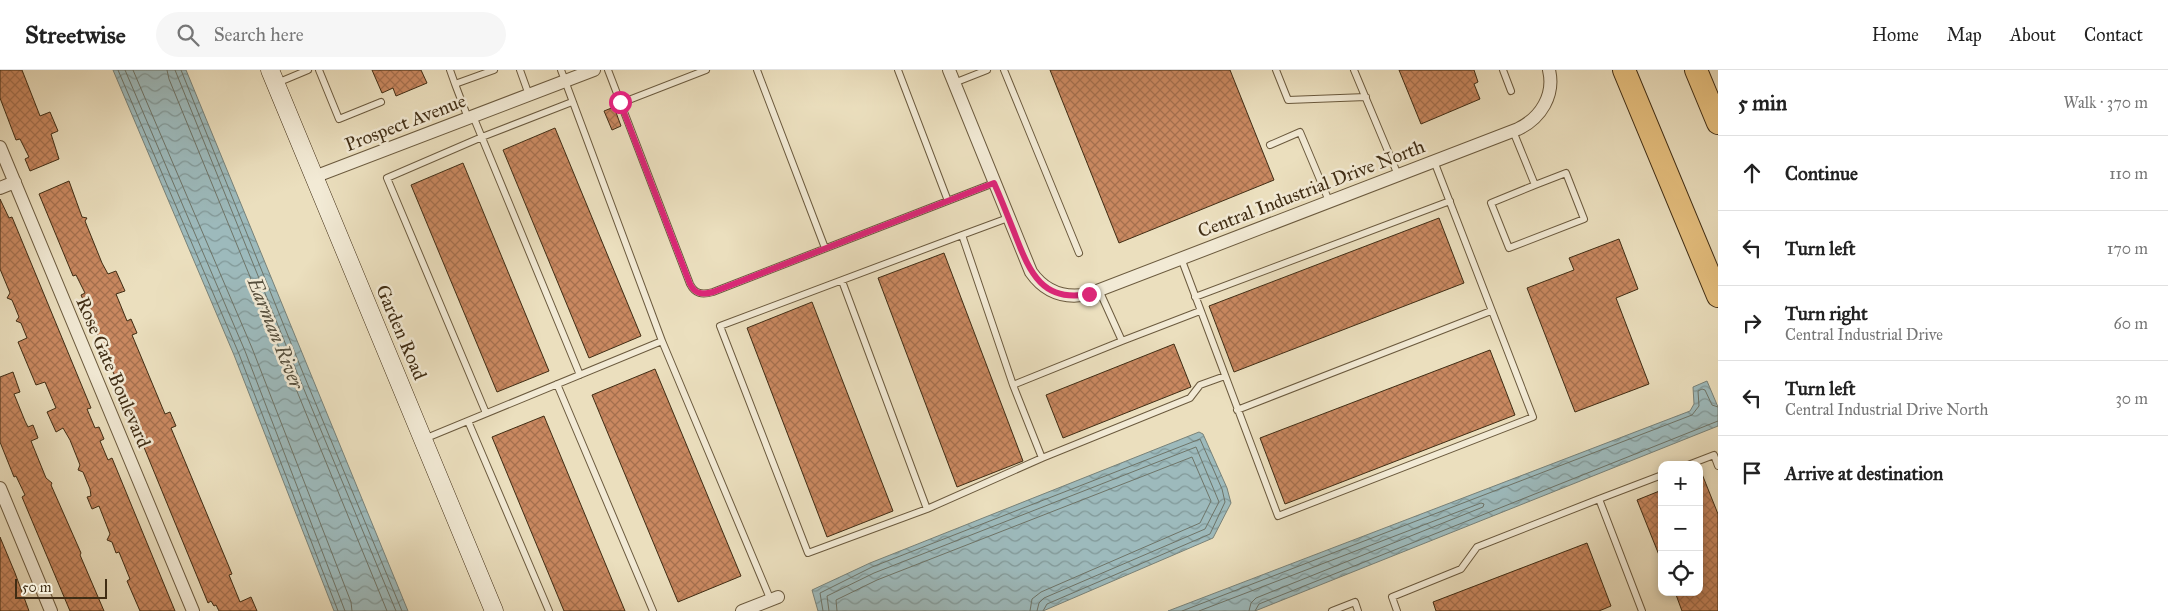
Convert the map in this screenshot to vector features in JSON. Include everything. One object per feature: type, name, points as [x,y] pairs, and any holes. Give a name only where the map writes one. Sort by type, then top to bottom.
[{"type":"highway","points":[[1624,70],[1718,296]]},
{"type":"highway","points":[[1696,70],[1718,123]]},
{"type":"street","name":"Prospect Avenue","points":[[314,177],[529,95],[562,76],[594,70]]},
{"type":"street","points":[[949,70],[1008,218]]},
{"type":"street","name":"Central Industrial Drive North","points":[[1008,218],[1031,272],[1043,286],[1053,292],[1080,296],[1526,125],[1540,113],[1548,97],[1550,72]]},
{"type":"street","name":"Garden Road","points":[[273,77],[494,611]]},
{"type":"street","name":"Rose Gate Boulevard","points":[[0,146],[193,611]]},
{"type":"street","points":[[0,188],[15,182]]},
{"type":"street","points":[[0,488],[51,611]]},
{"type":"street","points":[[742,611],[772,599]]},
{"type":"lane","points":[[273,77],[308,70]]},
{"type":"lane","points":[[319,70],[339,119],[381,102]]},
{"type":"lane","points":[[450,70],[470,117],[482,137],[580,375]]},
{"type":"lane","points":[[455,84],[494,70]]},
{"type":"lane","points":[[520,70],[529,95]]},
{"type":"lane","points":[[608,70],[690,284],[697,292],[705,294],[713,292],[994,183]]},
{"type":"lane","points":[[620,102],[706,70]]},
{"type":"lane","points":[[757,70],[825,248]]},
{"type":"lane","points":[[898,70],[948,201]]},
{"type":"lane","points":[[954,83],[987,70]]},
{"type":"lane","points":[[1004,70],[1079,253]]},
{"type":"lane","points":[[1276,70],[1288,100],[1366,98]]},
{"type":"lane","points":[[1354,70],[1398,175]]},
{"type":"lane","points":[[1503,70],[1511,91]]},
{"type":"lane","points":[[562,76],[662,341],[769,596],[772,599]]},
{"type":"lane","points":[[486,413],[387,178],[482,137],[572,102]]},
{"type":"lane","points":[[1513,131],[1535,186]]},
{"type":"lane","points":[[1270,145],[1300,132],[1329,201]]},
{"type":"lane","points":[[1181,258],[1278,516],[1533,417],[1434,161]]},
{"type":"lane","points":[[1566,173],[1584,219],[1509,248],[1492,203],[1535,186],[1566,173]]},
{"type":"lane","points":[[1195,297],[1450,201]]},
{"type":"lane","points":[[1008,218],[720,326],[808,553],[927,509],[1042,458],[1190,398],[1200,385],[1225,376]]},
{"type":"lane","points":[[962,235],[1013,385],[1042,458]]},
{"type":"lane","points":[[842,281],[927,509]]},
{"type":"lane","points":[[1099,290],[1122,341]]},
{"type":"lane","points":[[1237,410],[1491,311]]},
{"type":"lane","points":[[1013,385],[1200,312]]},
{"type":"lane","points":[[423,439],[662,341]]},
{"type":"lane","points":[[557,384],[653,611]]},
{"type":"lane","points":[[468,421],[549,611]]},
{"type":"lane","points":[[1698,461],[1714,455],[1718,466]]},
{"type":"lane","points":[[1397,611],[1392,597],[1462,569],[1477,547],[1658,477]]},
{"type":"lane","points":[[1599,499],[1642,611]]},
{"type":"lane","points":[[1332,611],[1355,602],[1358,611]]},
{"type":"water","name":"Earman River","points":[[113,70],[186,70],[408,611],[334,611],[234,355]]},
{"type":"water","points":[[1707,381],[1718,407],[1718,426],[1255,611],[1168,611],[1690,411],[1694,404],[1693,387]]},
{"type":"water","points":[[1199,432],[1203,434],[1227,488],[1231,503],[1213,538],[1043,611],[818,611],[812,590],[870,563]]},
{"type":"building","points":[[0,70],[22,70],[40,116],[50,112],[58,131],[51,134],[59,159],[30,171],[25,159],[29,157],[20,139],[16,140],[0,98]]},
{"type":"building","points":[[372,70],[421,70],[427,83],[396,96],[393,88],[382,93]]},
{"type":"building","points":[[1050,70],[1230,70],[1274,180],[1119,243]]},
{"type":"building","points":[[1399,70],[1474,70],[1478,82],[1474,84],[1480,99],[1421,124]]},
{"type":"building","points":[[614,107],[621,126],[612,130],[604,111]]},
{"type":"building","points":[[555,128],[641,336],[589,358],[503,150]]},
{"type":"building","points":[[463,163],[549,371],[497,392],[411,185]]},
{"type":"building","points":[[69,181],[82,217],[87,218],[85,221],[102,263],[108,274],[116,271],[125,291],[116,294],[127,321],[131,319],[137,333],[132,335],[165,414],[170,412],[176,426],[171,428],[232,574],[229,575],[240,602],[251,597],[257,611],[219,611],[211,601],[208,603],[81,295],[85,293],[76,275],[73,276],[39,194]]},
{"type":"building","points":[[0,199],[9,218],[12,217],[91,408],[87,409],[95,428],[99,427],[104,439],[100,441],[108,460],[112,458],[175,611],[140,611],[127,581],[130,579],[119,552],[116,553],[112,542],[107,540],[110,534],[99,506],[92,509],[87,497],[91,496],[90,489],[83,472],[78,470],[80,465],[70,440],[63,428],[56,432],[47,412],[56,408],[45,382],[36,385],[18,342],[27,338],[21,323],[16,321],[19,317],[12,300],[7,298],[10,293],[0,269]]},
{"type":"building","points":[[1439,218],[1464,283],[1234,372],[1209,306]]},
{"type":"building","points":[[1619,239],[1638,289],[1616,298],[1649,384],[1575,412],[1527,288],[1574,270],[1569,258]]},
{"type":"building","points":[[944,253],[1023,461],[957,487],[878,278]]},
{"type":"building","points":[[812,302],[893,511],[827,537],[747,328]]},
{"type":"building","points":[[1174,344],[1191,387],[1063,438],[1046,395]]},
{"type":"building","points":[[1490,350],[1515,415],[1285,504],[1260,438]]},
{"type":"building","points":[[655,369],[741,576],[678,602],[592,395]]},
{"type":"building","points":[[13,372],[20,392],[14,394],[28,427],[33,425],[38,438],[31,441],[46,478],[52,483],[51,485],[104,611],[70,611],[22,497],[25,495],[16,476],[14,477],[0,442],[0,377]]},
{"type":"building","points":[[544,416],[625,611],[564,611],[492,437]]},
{"type":"building","points":[[1703,476],[1718,514],[1718,611],[1682,611],[1676,596],[1703,596]]},
{"type":"building","points":[[1658,492],[1658,552],[1637,500]]},
{"type":"building","points":[[0,537],[15,573],[29,611],[0,611]]},
{"type":"building","points":[[1587,543],[1611,606],[1599,611],[1436,611],[1433,602]]},
{"type":"route","points":[[620,102],[690,284],[700,294],[713,292],[994,183],[1027,264],[1036,280],[1053,292],[1062,295],[1080,296],[1089,294]]}]
